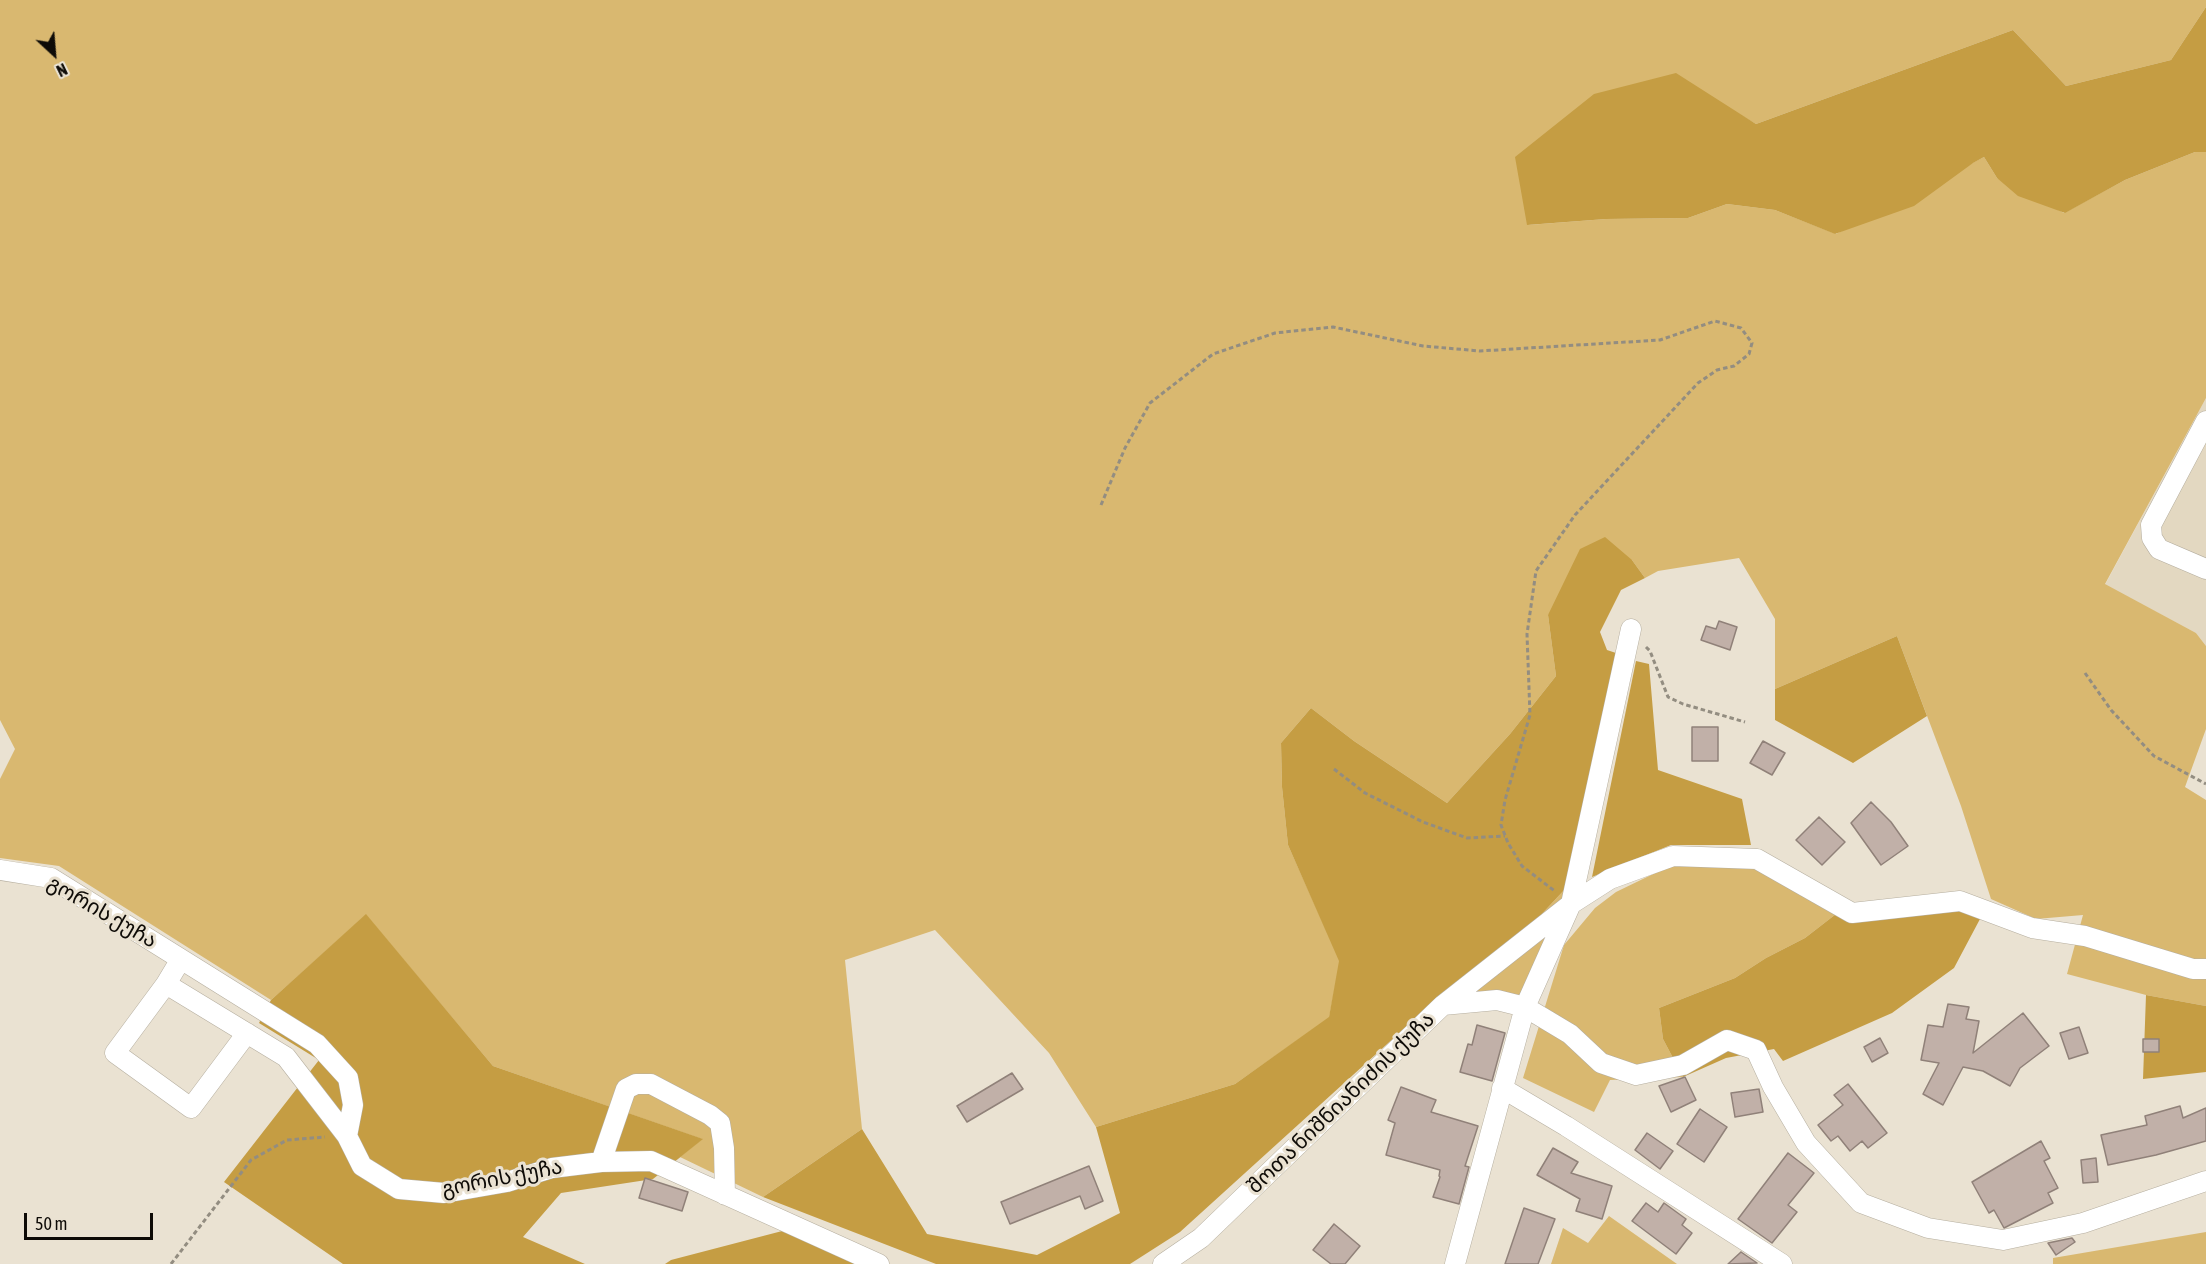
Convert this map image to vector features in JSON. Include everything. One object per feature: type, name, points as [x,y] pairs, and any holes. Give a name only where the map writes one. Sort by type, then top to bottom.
[{"type":"street","points":[[2206,421],[2151,525],[2152,538],[2159,549],[2206,569]]},
{"type":"street","points":[[1455,1264],[1525,1006],[1571,904],[1631,629]]},
{"type":"street","points":[[1443,1005],[1571,904],[1610,879],[1674,856],[1757,859],[1852,913],[1960,902],[2032,928],[2085,936],[2193,969],[2206,969]]},
{"type":"street","name":"გორის ქუჩა","points":[[0,870],[51,878],[317,1044],[348,1078],[353,1105],[347,1136],[362,1166],[399,1189],[444,1192],[507,1182],[552,1168],[601,1162],[651,1161],[879,1264]]},
{"type":"street","points":[[181,959],[166,984],[116,1053],[191,1108],[247,1033]]},
{"type":"street","points":[[166,984],[286,1057],[347,1136]]},
{"type":"street","name":"შოთა ნიშნიანიძის ქუჩა","points":[[1163,1264],[1201,1238],[1443,1005],[1497,1000],[1525,1006],[1570,1034],[1601,1063],[1636,1075],[1683,1065],[1727,1040],[1756,1050],[1773,1087],[1806,1143],[1861,1203],[1928,1228],[2003,1239],[2083,1223],[2206,1181]]},
{"type":"street","points":[[601,1162],[626,1089],[636,1084],[651,1084],[710,1114],[720,1123],[724,1148],[725,1195]]},
{"type":"street","points":[[1502,1088],[1566,1126],[1782,1264]]},
{"type":"path","points":[[1101,505],[1125,448],[1150,403],[1213,354],[1275,333],[1333,327],[1423,346],[1480,351],[1660,340],[1714,321],[1741,328],[1752,343],[1749,354],[1734,366],[1717,370],[1698,383],[1575,515],[1536,571],[1527,634],[1530,715],[1505,800],[1501,825],[1522,866],[1571,904]]},
{"type":"path","points":[[1631,629],[1650,651],[1668,697],[1683,704],[1745,722]]},
{"type":"path","points":[[2085,673],[2111,710],[2154,756],[2206,784]]},
{"type":"path","points":[[1334,769],[1365,792],[1423,822],[1467,838],[1505,836]]},
{"type":"path","points":[[171,1264],[251,1160],[287,1140],[347,1136]]},
{"type":"shaded area","points":[[0,0],[2206,0],[2206,7],[2171,60],[2066,86],[2013,30],[1756,124],[1720,103],[1528,225],[1606,219],[1688,218],[1727,204],[1775,210],[1836,234],[1984,157],[1997,178],[2064,213],[2125,180],[2195,152],[2206,152],[2206,398],[2105,584],[2196,633],[2206,646],[2206,729],[2185,787],[2206,800],[2206,1006],[2146,995],[2067,974],[2083,915],[2036,919],[1991,899],[1961,806],[1897,636],[1775,689],[1775,619],[1739,558],[1658,571],[1645,578],[1632,560],[1548,615],[1556,676],[1510,734],[1447,803],[1354,741],[1311,708],[1281,743],[1282,787],[1288,845],[1340,961],[1329,1018],[1235,1084],[1096,1127],[1049,1053],[935,930],[845,960],[862,1129],[763,1197],[680,1157],[702,1139],[493,1066],[366,915],[271,1000],[59,866],[0,858],[0,779],[15,749],[0,720]]},
{"type":"shaded area","points":[[2206,7],[2206,152],[2195,152],[2125,180],[2065,213],[2018,196],[1997,178],[1984,157],[1914,206],[1835,234],[1775,210],[1727,204],[1688,218],[1606,219],[1527,225],[1515,157],[1594,94],[1676,73],[1756,124],[2013,30],[2066,86],[2171,60]]},
{"type":"shaded area","points":[[2206,398],[2206,646],[2196,633],[2105,585]]},
{"type":"shaded area","points":[[1605,537],[1632,560],[1645,578],[1621,590],[1600,632],[1607,650],[1619,654],[1567,887],[1524,933],[1429,1006],[1180,1232],[1130,1264],[936,1264],[763,1197],[862,1129],[927,1234],[1037,1255],[1120,1213],[1096,1127],[1235,1084],[1329,1017],[1339,961],[1288,845],[1282,787],[1281,743],[1311,708],[1354,741],[1447,803],[1510,734],[1556,676],[1548,615],[1580,549]]},
{"type":"shaded area","points":[[1897,636],[1927,716],[1853,763],[1775,720],[1775,689]]},
{"type":"shaded area","points":[[1636,661],[1649,664],[1658,770],[1742,799],[1751,845],[1671,845],[1592,877]]},
{"type":"shaded area","points":[[1678,862],[1755,868],[1836,914],[1805,938],[1766,958],[1735,978],[1659,1008],[1663,1039],[1683,1077],[1610,1080],[1594,1112],[1523,1078],[1564,945],[1595,908],[1616,892]]},
{"type":"shaded area","points":[[1567,887],[1523,995],[1485,994],[1437,1000],[1524,933]]},
{"type":"shaded area","points":[[1959,909],[1980,919],[1954,968],[1892,1013],[1783,1061],[1774,1049],[1726,1058],[1683,1077],[1663,1039],[1659,1008],[1735,978],[1766,958],[1805,938],[1836,914],[1851,923]]},
{"type":"shaded area","points":[[366,914],[493,1066],[703,1139],[653,1179],[561,1193],[523,1237],[585,1264],[343,1264],[224,1182],[319,1060],[259,1023],[271,1000]]},
{"type":"shaded area","points":[[2146,995],[2206,1006],[2206,1072],[2143,1079]]},
{"type":"shaded area","points":[[1609,1216],[1677,1264],[1551,1264],[1563,1228],[1588,1243]]},
{"type":"shaded area","points":[[786,1230],[857,1264],[665,1264],[671,1260]]},
{"type":"shaded area","points":[[2206,1232],[2206,1264],[2053,1264],[2053,1258]]},
{"type":"building","points":[[1719,621],[1737,627],[1730,650],[1701,640],[1706,626],[1716,629]]},
{"type":"building","points":[[1692,727],[1718,727],[1718,761],[1692,761]]},
{"type":"building","points":[[1763,741],[1785,753],[1772,775],[1750,763]]},
{"type":"building","points":[[1871,802],[1891,822],[1908,846],[1881,865],[1851,823]]},
{"type":"building","points":[[1819,817],[1845,842],[1822,865],[1796,840]]},
{"type":"building","points":[[1948,1004],[1969,1007],[1966,1019],[1979,1021],[1973,1053],[2023,1013],[2049,1046],[2020,1068],[2010,1086],[1983,1071],[1963,1067],[1943,1105],[1923,1094],[1939,1063],[1921,1060],[1928,1025],[1943,1027]]},
{"type":"building","points":[[1477,1025],[1505,1033],[1492,1081],[1460,1072],[1468,1044],[1472,1045]]},
{"type":"building","points":[[2079,1027],[2088,1053],[2069,1059],[2060,1033]]},
{"type":"building","points":[[1880,1038],[1888,1053],[1872,1062],[1864,1047]]},
{"type":"building","points":[[2143,1039],[2159,1039],[2159,1052],[2143,1052]]},
{"type":"building","points":[[1012,1073],[1023,1089],[967,1122],[957,1106]]},
{"type":"building","points":[[1685,1077],[1696,1100],[1671,1112],[1659,1086]]},
{"type":"building","points":[[1848,1084],[1887,1133],[1868,1148],[1862,1141],[1850,1151],[1838,1136],[1831,1141],[1818,1125],[1843,1105],[1834,1095]]},
{"type":"building","points":[[1401,1087],[1436,1100],[1431,1112],[1478,1126],[1465,1166],[1469,1167],[1459,1204],[1433,1197],[1440,1170],[1386,1155],[1395,1123],[1388,1120]]},
{"type":"building","points":[[1759,1089],[1763,1112],[1735,1117],[1731,1093]]},
{"type":"building","points":[[2180,1106],[2183,1118],[2206,1108],[2206,1141],[2108,1165],[2101,1135],[2147,1125],[2145,1116]]},
{"type":"building","points":[[1700,1109],[1727,1127],[1704,1162],[1677,1144]]},
{"type":"building","points":[[1647,1133],[1673,1151],[1660,1169],[1635,1150]]},
{"type":"building","points":[[2041,1141],[2050,1158],[2044,1161],[2058,1188],[2048,1193],[2053,1203],[2004,1228],[1994,1210],[1989,1213],[1972,1182]]},
{"type":"building","points":[[1553,1148],[1578,1162],[1571,1173],[1612,1186],[1602,1219],[1576,1211],[1580,1199],[1537,1175]]},
{"type":"building","points":[[1788,1153],[1814,1173],[1788,1205],[1797,1212],[1772,1243],[1738,1219]]},
{"type":"building","points":[[2096,1158],[2098,1182],[2083,1183],[2081,1160]]},
{"type":"building","points":[[1089,1166],[1103,1201],[1085,1209],[1080,1196],[1010,1224],[1001,1202]]},
{"type":"building","points":[[645,1178],[688,1192],[682,1211],[639,1198]]},
{"type":"building","points":[[1646,1203],[1658,1212],[1664,1203],[1686,1219],[1682,1225],[1692,1233],[1676,1254],[1632,1221]]},
{"type":"building","points":[[1524,1208],[1555,1219],[1538,1264],[1505,1264]]},
{"type":"building","points":[[1334,1224],[1360,1246],[1345,1264],[1331,1264],[1313,1250]]},
{"type":"building","points":[[2072,1238],[2075,1242],[2056,1255],[2048,1243]]},
{"type":"building","points":[[1741,1252],[1757,1263],[1728,1264]]}]
